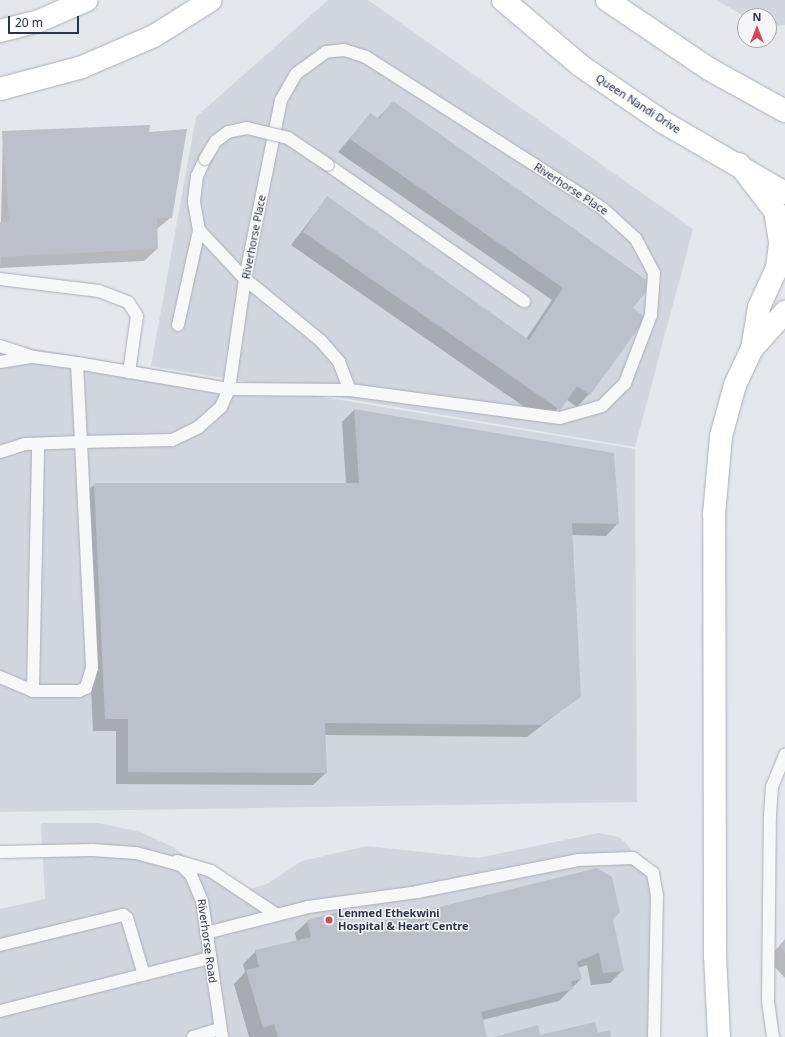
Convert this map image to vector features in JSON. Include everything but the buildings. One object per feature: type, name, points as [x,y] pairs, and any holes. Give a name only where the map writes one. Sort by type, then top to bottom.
[{"type":"main road","points":[[0,31],[39,21],[87,0]]},
{"type":"main road","points":[[0,89],[82,67],[154,36],[211,0]]},
{"type":"main road","name":"Queen Nandi Drive","points":[[503,0],[581,66],[663,122],[739,164],[785,192]]},
{"type":"main road","points":[[607,0],[709,69],[785,111]]},
{"type":"main road","points":[[719,1037],[714,956],[714,514],[721,436],[735,385],[752,349],[759,307],[777,268],[779,224],[764,192],[739,164]]},
{"type":"main road","points":[[752,349],[785,312]]},
{"type":"lane","name":"Riverhorse Place","points":[[0,346],[34,357],[228,389],[350,390],[560,418],[602,406],[625,383],[651,315],[654,273],[647,256],[636,238],[602,208],[366,57],[344,50],[326,52],[311,60],[296,74],[281,100],[245,279],[228,389]]},
{"type":"lane","points":[[178,325],[199,230],[194,202],[197,176],[216,141],[228,132],[247,128],[288,138],[524,301]]},
{"type":"lane","points":[[199,230],[245,279],[321,341],[339,362],[350,390]]},
{"type":"lane","points":[[0,279],[99,292],[128,302],[137,316],[129,372]]},
{"type":"lane","name":"Riverhorse Place","points":[[0,362],[34,357]]},
{"type":"lane","points":[[0,677],[33,691],[79,691],[86,688],[91,677],[77,363]]},
{"type":"lane","points":[[0,452],[38,444],[81,442],[159,442],[184,436],[212,416],[228,389]]},
{"type":"lane","points":[[33,691],[38,444]]},
{"type":"lane","points":[[773,1037],[768,1000],[770,815],[772,787],[785,754]]},
{"type":"lane","name":"Riverhorse Road","points":[[0,852],[92,850],[170,860],[191,875],[200,890],[220,1033]]},
{"type":"lane","points":[[206,933],[277,915],[578,860],[633,858],[653,874],[657,896],[654,1037]]},
{"type":"lane","points":[[170,860],[211,871],[277,915]]},
{"type":"lane","points":[[0,945],[123,915],[127,918],[144,975]]},
{"type":"lane","points":[[0,1010],[210,958]]},
{"type":"lane","points":[[193,1037],[220,1033]]},
{"type":"shaded area","points":[[328,0],[368,0],[693,229],[635,447],[151,366],[196,117]]},
{"type":"shaded area","points":[[717,0],[785,0],[785,25],[777,26],[777,8],[737,8],[737,12]]},
{"type":"shaded area","points":[[0,343],[635,449],[637,802],[0,812]]},
{"type":"shaded area","name":"Lenmed Ethekwini Hospital & Heart Centre","points":[[41,823],[99,823],[140,832],[173,847],[224,885],[240,892],[267,884],[302,861],[367,846],[478,858],[598,833],[619,837],[628,845],[641,869],[658,868],[659,1037],[0,1037],[0,909],[45,899]]},
{"type":"place","name":"Lenmed Ethekwini Hospital & Heart Centre","points":[[329,920]]}]
